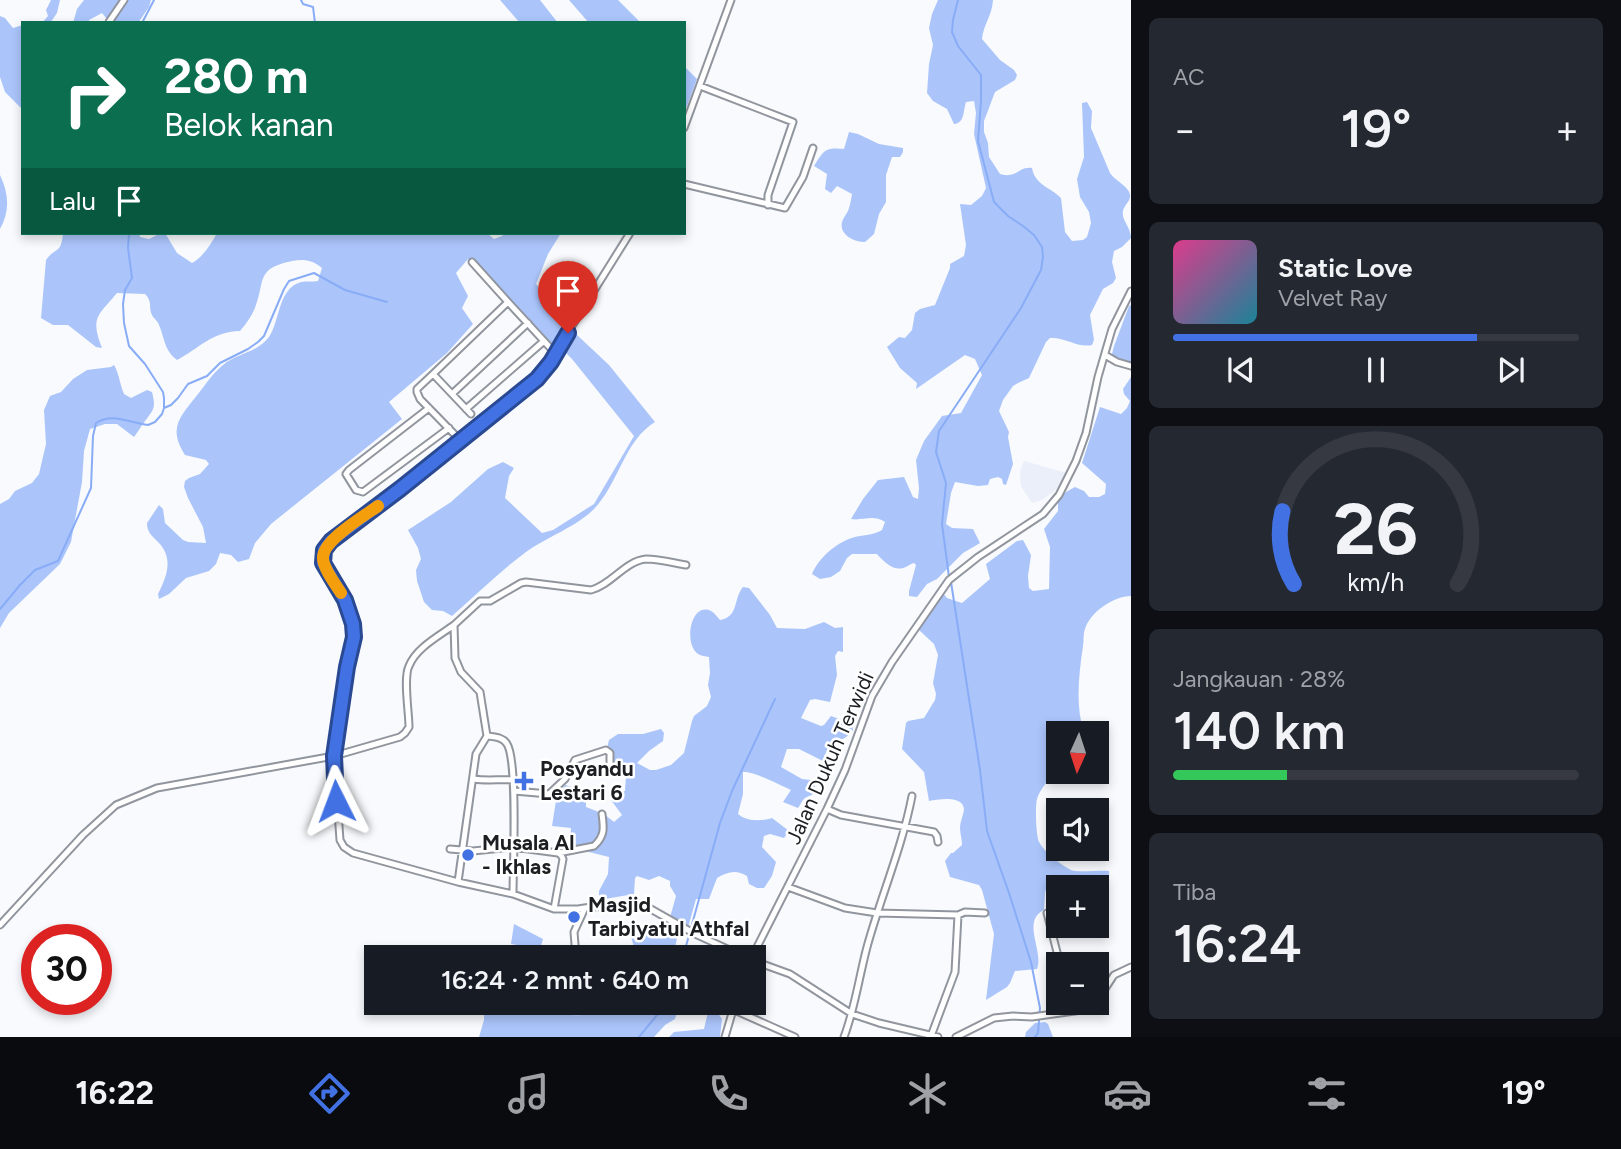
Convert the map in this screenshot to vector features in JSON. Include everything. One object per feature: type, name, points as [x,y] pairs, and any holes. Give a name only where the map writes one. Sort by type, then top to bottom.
[{"type":"street","points":[[110,21],[124,0]]},
{"type":"street","points":[[686,122],[731,0]]},
{"type":"street","points":[[699,86],[793,122],[768,195],[768,205]]},
{"type":"street","points":[[686,184],[785,208],[803,177],[813,148]]},
{"type":"street","points":[[629,235],[551,362],[537,379],[331,541],[324,550],[323,563],[345,600],[353,624],[354,637],[334,756],[340,840],[344,847],[353,853],[513,894],[554,909],[642,904],[719,945]]},
{"type":"street","points":[[472,262],[555,353]]},
{"type":"street","name":"Jalan Dukuh Terwidi","points":[[760,945],[845,771],[872,696],[892,662],[951,579],[978,557],[1043,514],[1059,495],[1086,433],[1112,329],[1131,291]]},
{"type":"street","points":[[461,440],[420,398],[417,389],[508,302]]},
{"type":"street","points":[[452,394],[528,323]]},
{"type":"street","points":[[433,374],[469,412],[544,341]]},
{"type":"street","points":[[1105,355],[1131,366]]},
{"type":"street","points":[[429,408],[349,470],[346,474],[356,490],[363,492],[449,428]]},
{"type":"street","points":[[0,925],[83,835],[116,805],[157,788],[334,756],[400,737],[409,727],[409,664],[480,601],[489,601],[521,583],[594,590],[628,566],[642,560],[686,565]]},
{"type":"street","points":[[454,625],[455,658],[461,672],[480,692],[487,736],[476,754],[458,882]]},
{"type":"street","points":[[487,736],[500,738],[507,744],[511,756],[513,894]]},
{"type":"street","points":[[513,792],[549,793],[565,779],[575,760],[606,750],[610,753],[610,772]]},
{"type":"street","points":[[474,779],[513,780]]},
{"type":"street","points":[[844,1037],[852,1014],[866,949],[906,827],[912,796]]},
{"type":"street","points":[[827,809],[841,816],[934,832],[938,842]]},
{"type":"street","points":[[450,849],[484,851],[513,847],[558,853],[594,846],[605,828],[601,814]]},
{"type":"street","points":[[554,909],[563,859],[558,853]]},
{"type":"street","points":[[788,887],[845,908],[877,913],[985,913]]},
{"type":"street","points":[[576,945],[575,930],[585,908]]},
{"type":"street","points":[[766,964],[790,974],[852,1014],[914,1035],[934,1036],[955,972],[958,915]]},
{"type":"street","points":[[1109,983],[1114,975],[1131,967]]},
{"type":"street","points":[[725,1037],[731,1015]]},
{"type":"street","points":[[751,1015],[794,1037]]},
{"type":"street","points":[[956,1037],[993,1018],[1050,1015]]},
{"type":"shaded area","points":[[51,0],[60,0],[57,13],[51,21],[44,21],[48,16],[46,10]]},
{"type":"shaded area","points":[[84,0],[151,0],[139,21],[108,21],[102,13],[89,21],[74,21],[77,9]]},
{"type":"shaded area","points":[[500,0],[540,0],[556,21],[518,21]]},
{"type":"shaded area","points":[[569,0],[618,0],[639,21],[587,21]]},
{"type":"shaded area","points":[[938,0],[993,0],[982,39],[1017,75],[1015,80],[995,92],[984,121],[989,157],[1000,174],[1011,175],[1032,168],[1036,178],[1061,198],[1065,232],[1072,241],[1087,237],[1091,223],[1089,212],[1080,197],[1077,179],[1084,157],[1082,103],[1087,102],[1092,111],[1091,128],[1110,173],[1125,186],[1130,195],[1123,214],[1131,238],[1114,251],[1112,262],[1116,278],[1103,289],[1090,315],[1094,340],[1092,345],[1050,338],[1029,378],[1013,386],[1003,400],[999,411],[1009,432],[1013,464],[1006,485],[998,477],[990,479],[988,485],[955,482],[946,524],[952,528],[973,529],[980,543],[963,553],[937,579],[927,584],[917,597],[909,596],[916,565],[914,563],[903,568],[892,567],[877,554],[852,554],[840,571],[831,577],[820,579],[812,574],[819,562],[835,546],[848,539],[882,530],[885,522],[881,520],[851,519],[878,480],[904,477],[913,497],[918,499],[916,460],[924,441],[942,416],[961,413],[982,375],[975,359],[965,355],[916,389],[917,383],[900,368],[887,347],[899,337],[905,338],[912,330],[915,313],[935,305],[950,264],[964,256],[966,245],[960,204],[971,205],[982,196],[986,188],[974,134],[974,101],[966,102],[962,119],[954,124],[947,109],[933,101],[927,93],[933,45],[929,28]]},
{"type":"shaded area","points":[[0,16],[13,28],[21,26],[21,108],[5,92],[0,77]]},
{"type":"shaded area","points":[[686,68],[697,79],[686,109]]},
{"type":"shaded area","points":[[849,132],[879,144],[903,148],[900,157],[892,157],[886,175],[886,202],[879,214],[874,234],[865,242],[849,237],[843,231],[842,221],[849,209],[852,194],[837,186],[831,193],[825,189],[827,174],[814,166],[826,151],[844,149]]},
{"type":"shaded area","points":[[0,175],[7,202],[0,229]]},
{"type":"shaded area","points":[[63,235],[140,235],[149,239],[166,235],[177,253],[192,263],[203,254],[216,235],[489,235],[494,239],[503,235],[560,235],[548,254],[536,284],[576,334],[609,365],[655,422],[636,440],[603,499],[587,515],[526,552],[452,616],[443,611],[432,610],[424,602],[417,581],[416,570],[421,559],[408,530],[451,502],[488,469],[503,462],[514,468],[509,476],[505,498],[542,533],[553,530],[594,504],[634,436],[572,359],[564,351],[559,355],[547,339],[468,259],[456,273],[468,296],[462,308],[473,324],[447,353],[389,402],[402,419],[271,524],[255,543],[249,559],[238,562],[231,555],[220,553],[216,564],[209,571],[186,578],[169,594],[159,599],[158,594],[166,574],[166,554],[151,535],[147,523],[159,505],[163,509],[165,523],[183,540],[206,543],[203,527],[184,487],[185,481],[200,474],[209,464],[206,460],[185,455],[177,437],[178,422],[219,368],[259,346],[269,337],[284,298],[293,285],[318,281],[322,268],[300,260],[272,268],[264,277],[255,308],[240,331],[213,337],[177,360],[167,348],[145,294],[117,293],[105,307],[96,323],[102,348],[96,347],[68,325],[53,325],[41,318],[46,260],[59,248]]},
{"type":"shaded area","points":[[1131,305],[1131,364],[1111,358]]},
{"type":"shaded area","points":[[114,365],[124,394],[131,398],[147,390],[152,392],[152,411],[134,437],[117,424],[105,424],[90,429],[84,451],[82,482],[71,542],[60,564],[9,613],[0,628],[0,504],[9,499],[15,491],[32,483],[39,474],[46,444],[44,410],[50,396],[61,392],[73,379],[87,370]]},
{"type":"shaded area","points":[[1131,377],[1131,596],[1104,606],[1088,623],[1084,633],[1079,689],[1081,721],[1046,721],[1046,783],[1038,796],[1036,808],[1038,838],[1046,851],[1046,861],[1057,861],[1071,870],[1109,871],[1109,875],[1046,875],[1044,910],[1034,921],[1037,969],[1015,971],[1007,987],[986,1000],[994,934],[982,890],[979,885],[950,877],[945,861],[962,845],[960,828],[963,805],[950,799],[929,801],[924,772],[902,749],[906,723],[924,718],[936,694],[933,683],[938,655],[934,644],[919,630],[942,592],[947,598],[962,603],[990,579],[986,564],[1017,541],[1023,540],[1031,555],[1029,588],[1033,591],[1049,589],[1050,547],[1044,529],[1058,511],[1058,500],[1066,492],[1075,487],[1089,497],[1105,494],[1106,484],[1082,463],[1100,407],[1121,414],[1127,408],[1130,401],[1123,389]]},
{"type":"shaded area","points":[[1024,461],[1067,473],[1053,492],[1032,503],[1021,486],[1020,471]]},
{"type":"shaded area","points":[[743,587],[749,588],[777,628],[805,629],[824,622],[835,628],[843,627],[843,652],[838,651],[835,656],[837,675],[830,702],[810,700],[801,718],[821,726],[831,716],[850,723],[853,730],[829,748],[823,761],[799,749],[787,749],[781,767],[802,779],[811,780],[815,785],[813,794],[805,798],[798,808],[783,802],[791,790],[760,776],[743,772],[743,794],[738,814],[755,820],[772,818],[789,831],[784,838],[770,834],[764,836],[762,847],[776,862],[772,876],[764,888],[749,884],[747,876],[743,874],[728,873],[717,878],[709,899],[696,899],[687,931],[678,934],[676,945],[633,945],[631,937],[636,928],[662,939],[676,896],[670,881],[659,876],[649,880],[637,876],[634,894],[599,900],[599,891],[608,874],[609,857],[570,843],[571,828],[552,826],[556,801],[565,785],[586,791],[586,807],[604,814],[614,822],[622,815],[611,800],[615,794],[625,791],[626,776],[612,770],[607,751],[609,740],[618,734],[643,734],[661,729],[664,733],[663,741],[637,763],[650,770],[671,765],[684,753],[694,716],[707,706],[711,697],[708,685],[709,657],[699,655],[693,649],[691,625],[698,612],[704,610],[712,612],[720,620],[726,618],[733,611]]},
{"type":"shaded area","points":[[514,924],[543,939],[541,945],[511,944]]},
{"type":"shaded area","points":[[484,1015],[676,1015],[654,1037],[479,1037]]},
{"type":"shaded area","points":[[707,1015],[719,1015],[722,1019],[720,1037],[669,1037],[674,1032],[704,1029]]},
{"type":"shaded area","points":[[1045,1022],[1053,1037],[1025,1037],[1035,1023]]},
{"type":"waterway","points":[[143,21],[154,0]]},
{"type":"waterway","points":[[301,0],[303,4],[313,7],[315,21]]},
{"type":"waterway","points":[[949,577],[942,524],[946,483],[936,452],[939,431],[1021,308],[1041,270],[1043,257],[1042,247],[1034,235],[994,202],[978,141],[981,75],[958,46],[952,32],[958,0]]},
{"type":"waterway","points":[[0,609],[35,570],[58,561],[91,488],[96,423],[115,418],[148,425],[162,414],[163,392],[145,364],[129,346],[124,323],[125,290],[132,278],[129,235]]},
{"type":"waterway","points":[[164,408],[171,405],[188,384],[207,376],[220,363],[248,349],[264,336],[289,281],[314,273],[345,290],[387,302]]},
{"type":"waterway","points":[[951,582],[987,831],[1031,962],[1040,1008],[1038,1033],[1035,1037]]},
{"type":"waterway","points":[[686,945],[720,823],[775,699]]},
{"type":"waterway","points":[[639,1037],[657,1015]]},
{"type":"slow traffic","points":[[341,593],[323,563],[324,550],[331,541],[378,506]]},
{"type":"place","name":"Posyandu Lestari 6","points":[[524,781]]},
{"type":"place","name":"Musala Al - Ikhlas","points":[[468,855]]},
{"type":"place","name":"Masjid Tarbiyatul Athfal","points":[[574,917]]},
{"type":"route","points":[[336,801],[334,756],[354,637],[353,624],[345,600],[323,563],[324,550],[331,541],[537,379],[551,362],[568,333]]}]
